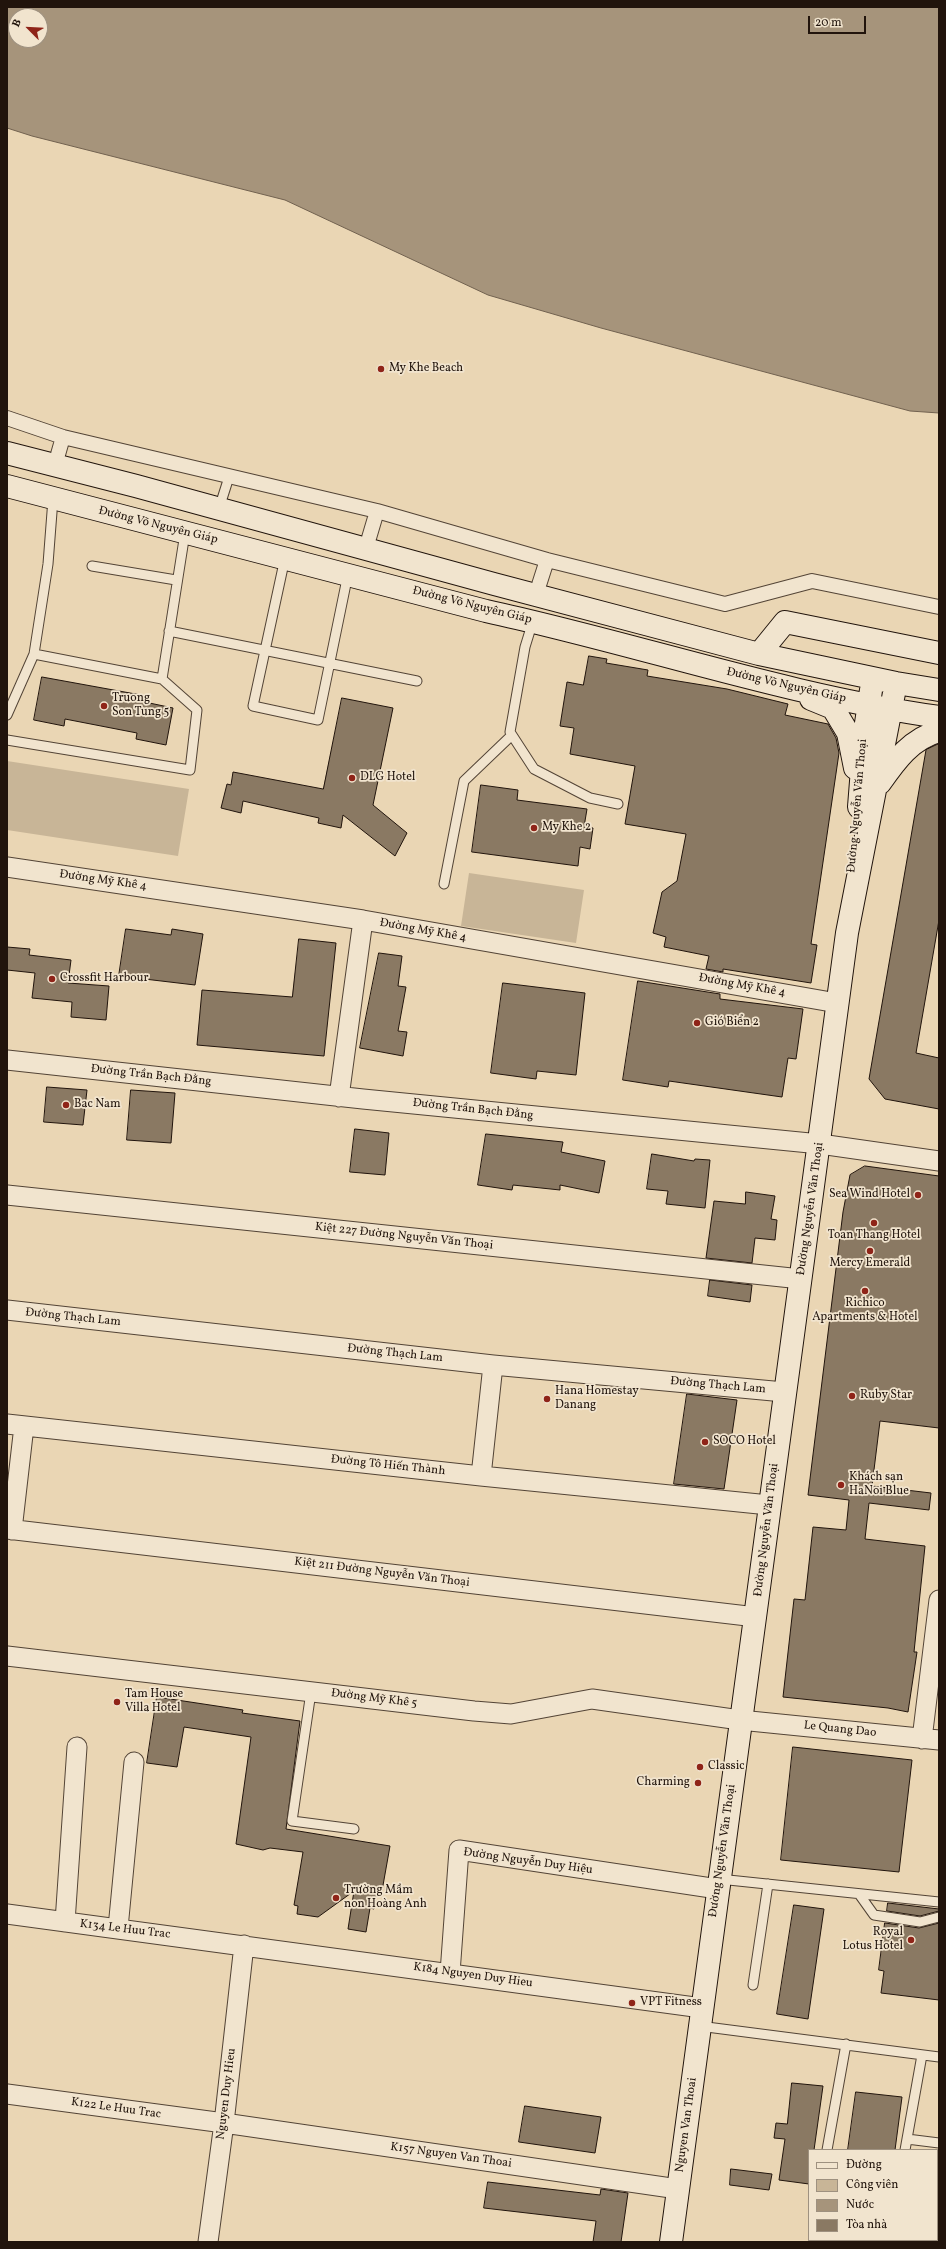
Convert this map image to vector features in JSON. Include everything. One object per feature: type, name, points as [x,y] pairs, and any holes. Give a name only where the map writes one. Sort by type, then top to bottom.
[{"type":"main road","points":[[7,453],[136,486],[494,584],[759,654],[896,683],[939,690]]},
{"type":"main road","name":"Đường Võ Nguyên Giáp","points":[[7,486],[486,611],[534,621],[777,686],[879,707],[939,717]]},
{"type":"main road","points":[[759,654],[785,622],[939,653]]},
{"type":"main road","name":"Đường Nguyễn Văn Thoại","points":[[701,2017],[740,1720],[756,1617],[784,1392],[820,1144],[823,1104],[879,707],[873,678]]},
{"type":"main road","name":"Đường Nguyễn Văn Thoại","points":[[879,707],[896,683]]},
{"type":"main road","points":[[777,686],[832,708],[848,734],[867,791],[899,755],[930,733],[939,731]]},
{"type":"main road","name":"Nguyen Van Thoai","points":[[671,2242],[701,2017]]},
{"type":"street","points":[[7,418],[62,436],[229,477],[377,511],[547,560],[725,604],[812,581],[939,607]]},
{"type":"street","points":[[57,458],[62,436]]},
{"type":"street","points":[[370,538],[377,511]]},
{"type":"street","points":[[539,585],[547,560]]},
{"type":"street","name":"Đường Mỹ Khê 4","points":[[7,867],[363,920],[838,1003]]},
{"type":"street","points":[[339,1097],[363,920]]},
{"type":"street","name":"Đường Trần Bạch Đằng","points":[[7,1060],[339,1097],[820,1144],[939,1161]]},
{"type":"street","name":"Kiệt 227 Đường Nguyễn Văn Thoại","points":[[7,1195],[801,1279]]},
{"type":"street","name":"Đường Thạch Lam","points":[[7,1310],[493,1365],[784,1392]]},
{"type":"street","points":[[481,1476],[493,1365]]},
{"type":"street","points":[[9,1529],[15,1425]]},
{"type":"street","name":"Đường Tô Hiến Thành","points":[[15,1425],[481,1476],[769,1504]]},
{"type":"street","name":"Kiệt 211 Đường Nguyễn Văn Thoại","points":[[9,1529],[756,1617]]},
{"type":"street","points":[[930,1739],[939,1600]]},
{"type":"street","name":"Đường Mỹ Khê 5","points":[[7,1656],[511,1714],[592,1699],[740,1720]]},
{"type":"street","name":"Le Quang Dao","points":[[740,1720],[930,1739]]},
{"type":"street","points":[[65,1922],[77,1747]]},
{"type":"street","points":[[118,1928],[134,1762]]},
{"type":"street","name":"Đường Nguyễn Duy Hiệu","points":[[450,1973],[459,1850],[719,1884]]},
{"type":"street","name":"K134 Le Huu Trac","points":[[7,1914],[244,1945]]},
{"type":"street","name":"K184 Nguyen Duy Hieu","points":[[244,1945],[450,1973],[701,2017]]},
{"type":"street","name":"Nguyen Duy Hieu","points":[[208,2242],[224,2123],[244,1945]]},
{"type":"street","name":"K122 Le Huu Trac","points":[[7,2094],[224,2123]]},
{"type":"street","name":"K157 Nguyen Van Thoai","points":[[224,2123],[678,2189]]},
{"type":"lane","points":[[222,499],[229,477]]},
{"type":"lane","points":[[7,715],[34,654],[48,564],[53,499]]},
{"type":"lane","points":[[162,679],[176,580],[185,533]]},
{"type":"lane","points":[[285,558],[253,706],[318,720],[328,663],[348,574]]},
{"type":"lane","points":[[92,566],[176,580]]},
{"type":"lane","points":[[534,621],[525,647],[510,732],[534,769],[590,798],[618,804]]},
{"type":"lane","points":[[169,631],[417,681]]},
{"type":"lane","points":[[7,740],[190,770],[198,710],[162,679],[34,654]]},
{"type":"lane","points":[[444,884],[464,781],[512,735]]},
{"type":"lane","points":[[311,1692],[292,1821],[354,1829]]},
{"type":"lane","points":[[719,1884],[768,1884],[939,1902]]},
{"type":"lane","points":[[754,1985],[768,1884]]},
{"type":"lane","points":[[859,1894],[874,1915],[920,1922],[939,1917]]},
{"type":"lane","points":[[701,2017],[846,2044],[939,2057]]},
{"type":"lane","points":[[827,2149],[846,2044]]},
{"type":"lane","points":[[905,2149],[922,2055]]},
{"type":"lane","points":[[907,2138],[939,2143]]},
{"type":"green space","points":[[7,761],[189,789],[178,856],[7,830]]},
{"type":"green space","points":[[469,873],[584,890],[576,943],[461,926]]},
{"type":"water","points":[[7,7],[939,7],[939,413],[910,411],[601,328],[488,295],[285,200],[32,136],[7,128]]},
{"type":"building","points":[[589,656],[607,659],[606,663],[648,670],[647,676],[727,689],[788,704],[785,715],[828,724],[836,738],[839,753],[811,944],[817,945],[811,983],[723,969],[723,972],[706,969],[709,956],[664,947],[666,937],[653,933],[662,892],[677,881],[686,834],[625,824],[635,766],[570,754],[574,728],[560,726],[567,682],[583,685]]},
{"type":"building","points":[[42,677],[141,695],[140,701],[173,708],[166,745],[136,739],[137,733],[65,719],[64,726],[34,720]]},
{"type":"building","name":"DLG Hotel","points":[[342,698],[393,708],[373,805],[407,833],[395,856],[343,815],[341,828],[318,823],[319,818],[243,801],[241,813],[221,808],[227,784],[231,785],[233,772],[323,789]]},
{"type":"building","points":[[939,744],[939,920],[916,1053],[939,1058],[939,1109],[885,1099],[869,1079],[926,750]]},
{"type":"building","points":[[481,785],[518,790],[517,800],[587,809],[584,827],[593,828],[590,849],[580,847],[578,866],[472,852]]},
{"type":"building","points":[[126,929],[171,935],[172,929],[203,934],[195,985],[119,976]]},
{"type":"building","points":[[299,939],[336,943],[324,1056],[197,1045],[202,990],[292,997]]},
{"type":"building","points":[[7,947],[30,949],[29,955],[71,960],[68,983],[109,986],[106,1020],[71,1017],[72,1002],[32,998],[35,973],[7,970]]},
{"type":"building","points":[[379,953],[402,956],[398,986],[406,987],[398,1031],[407,1032],[403,1056],[360,1048]]},
{"type":"building","points":[[638,981],[720,994],[720,999],[803,1009],[796,1059],[788,1058],[782,1097],[669,1081],[668,1087],[623,1080]]},
{"type":"building","points":[[503,983],[585,993],[576,1075],[537,1071],[536,1079],[491,1073]]},
{"type":"building","points":[[47,1087],[87,1090],[83,1125],[44,1122]]},
{"type":"building","points":[[131,1090],[175,1093],[171,1143],[127,1140]]},
{"type":"building","points":[[355,1129],[389,1133],[385,1175],[350,1172]]},
{"type":"building","points":[[486,1134],[563,1142],[561,1152],[605,1161],[599,1193],[560,1185],[560,1190],[513,1185],[512,1190],[478,1185]]},
{"type":"building","points":[[652,1154],[694,1161],[695,1159],[710,1160],[705,1208],[666,1204],[668,1191],[647,1189]]},
{"type":"building","points":[[865,1166],[939,1176],[939,1428],[880,1421],[872,1486],[931,1493],[929,1510],[869,1503],[865,1539],[925,1546],[914,1652],[917,1652],[908,1712],[888,1708],[783,1697],[794,1599],[805,1600],[813,1527],[846,1530],[849,1500],[808,1495],[843,1212],[850,1175]]},
{"type":"building","points":[[746,1192],[775,1196],[771,1219],[777,1220],[775,1240],[755,1238],[752,1263],[706,1258],[714,1201],[745,1204]]},
{"type":"building","points":[[710,1280],[752,1285],[750,1302],[708,1296]]},
{"type":"building","name":"SOCO Hotel","points":[[687,1394],[737,1400],[724,1489],[674,1484]]},
{"type":"building","points":[[157,1697],[243,1710],[242,1713],[300,1721],[286,1829],[390,1846],[382,1891],[377,1890],[374,1909],[370,1908],[366,1932],[348,1929],[354,1891],[318,1917],[297,1914],[298,1906],[294,1905],[303,1852],[270,1848],[263,1850],[236,1844],[251,1737],[184,1727],[177,1767],[147,1763]]},
{"type":"building","points":[[793,1747],[912,1760],[899,1872],[781,1860]]},
{"type":"building","points":[[888,1903],[939,1909],[939,1911],[920,1916],[887,1911]]},
{"type":"building","points":[[794,1905],[824,1909],[808,2019],[777,2014]]},
{"type":"building","name":"Royal Lotus Hotel","points":[[885,1923],[919,1928],[939,1923],[939,2000],[881,1993],[884,1971],[879,1970]]},
{"type":"building","points":[[792,2083],[823,2086],[814,2149],[808,2149],[808,2184],[779,2180],[785,2139],[774,2138],[776,2123],[787,2124]]},
{"type":"building","points":[[856,2092],[902,2097],[895,2149],[848,2149]]},
{"type":"building","points":[[525,2106],[601,2117],[595,2153],[519,2142]]},
{"type":"building","points":[[731,2169],[772,2174],[769,2190],[730,2185]]},
{"type":"building","points":[[488,2182],[600,2195],[601,2189],[628,2193],[621,2242],[593,2242],[596,2221],[484,2208]]},
{"type":"place","name":"My Khe Beach","points":[[381,369]]},
{"type":"place","name":"Truong Son Tung 5","points":[[104,706]]},
{"type":"place","name":"DLG Hotel","points":[[352,778]]},
{"type":"place","name":"My Khe 2","points":[[534,828]]},
{"type":"place","name":"Crossfit Harbour","points":[[52,979]]},
{"type":"place","name":"Gió Biển 2","points":[[697,1023]]},
{"type":"place","name":"Bac Nam","points":[[66,1105]]},
{"type":"place","name":"Sea Wind Hotel","points":[[918,1195]]},
{"type":"place","name":"Toan Thang Hotel","points":[[874,1223]]},
{"type":"place","name":"Mercy Emerald","points":[[870,1251]]},
{"type":"place","name":"Richico Apartments & Hotel","points":[[865,1291]]},
{"type":"place","name":"Ruby Star","points":[[852,1396]]},
{"type":"place","name":"Hana Homestay Danang","points":[[547,1399]]},
{"type":"place","name":"SOCO Hotel","points":[[705,1442]]},
{"type":"place","name":"Khách sạn HaNoi Blue","points":[[841,1485]]},
{"type":"place","name":"Tam House Villa Hotel","points":[[117,1702]]},
{"type":"place","name":"Classic","points":[[700,1767]]},
{"type":"place","name":"Charming","points":[[698,1783]]},
{"type":"place","name":"Trường Mầm non Hoàng Anh","points":[[336,1898]]},
{"type":"place","name":"Royal Lotus Hotel","points":[[911,1940]]},
{"type":"place","name":"VPT Fitness","points":[[632,2003]]}]
